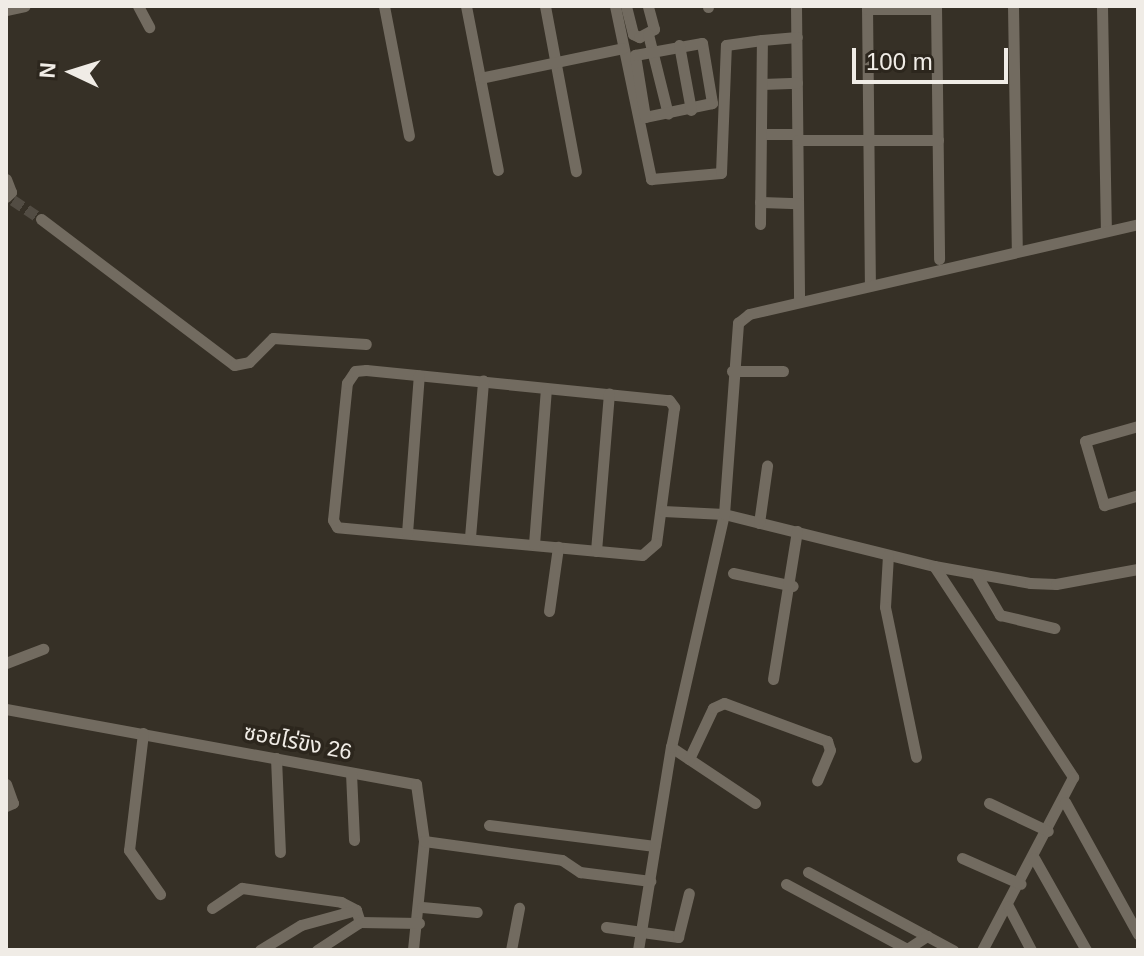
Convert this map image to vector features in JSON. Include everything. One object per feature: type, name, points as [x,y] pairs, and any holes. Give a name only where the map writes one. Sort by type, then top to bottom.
[{"type":"street","points":[[6,10],[25,6]]},
{"type":"street","points":[[138,6],[149,27]]},
{"type":"street","points":[[384,6],[409,136]]},
{"type":"street","points":[[466,6],[498,170]]},
{"type":"street","points":[[545,6],[576,171]]},
{"type":"street","points":[[615,6],[646,171],[662,181],[721,173],[726,45],[797,37]]},
{"type":"street","points":[[626,6],[633,34],[648,34],[654,29],[648,6]]},
{"type":"street","points":[[796,6],[799,302]]},
{"type":"street","points":[[1013,6],[1017,250]]},
{"type":"street","points":[[1102,6],[1106,231]]},
{"type":"street","points":[[870,285],[867,8],[936,7],[939,259]]},
{"type":"street","points":[[648,34],[668,114]]},
{"type":"street","points":[[760,224],[762,40]]},
{"type":"street","points":[[679,45],[691,110]]},
{"type":"street","points":[[679,45],[704,45],[712,103],[668,114],[643,114],[634,59],[654,50],[679,45]]},
{"type":"street","points":[[480,78],[623,48]]},
{"type":"street","points":[[762,84],[797,83]]},
{"type":"street","points":[[762,134],[868,141],[938,140]]},
{"type":"street","points":[[6,179],[9,198]]},
{"type":"street","points":[[760,202],[798,203]]},
{"type":"street","points":[[41,219],[234,365],[249,362],[273,338],[366,344]]},
{"type":"street","points":[[638,950],[671,747],[724,514],[732,371],[738,323],[749,314],[1138,224]]},
{"type":"street","points":[[732,371],[783,371]]},
{"type":"street","points":[[349,375],[419,375],[669,400],[674,407],[663,511],[651,552],[596,551],[407,533],[348,533],[333,520],[349,375]]},
{"type":"street","points":[[407,533],[419,375]]},
{"type":"street","points":[[470,537],[483,381]]},
{"type":"street","points":[[534,544],[546,388]]},
{"type":"street","points":[[596,551],[609,394]]},
{"type":"street","points":[[1138,426],[1085,441],[1104,505],[1138,495]]},
{"type":"street","points":[[759,523],[767,466]]},
{"type":"street","points":[[663,511],[724,514],[934,566],[1056,584],[1138,569]]},
{"type":"street","points":[[773,679],[793,586],[797,531]]},
{"type":"street","points":[[549,611],[558,547]]},
{"type":"street","points":[[888,555],[885,607],[916,757]]},
{"type":"street","points":[[934,566],[1070,771],[1065,802],[982,950]]},
{"type":"street","points":[[733,573],[793,586]]},
{"type":"street","points":[[976,574],[1000,615],[1054,628]]},
{"type":"street","points":[[6,663],[43,649]]},
{"type":"street","points":[[689,759],[713,708],[724,703],[827,741],[830,750],[817,780]]},
{"type":"street","name":"ซอยไร่ขิง 26","points":[[6,709],[416,784],[424,841],[422,907],[412,950]]},
{"type":"street","points":[[143,733],[129,850],[160,894]]},
{"type":"street","points":[[671,747],[755,803]]},
{"type":"street","points":[[276,758],[280,852]]},
{"type":"street","points":[[351,773],[354,840]]},
{"type":"street","points":[[6,784],[13,803],[6,806]]},
{"type":"street","points":[[1065,802],[1138,934]]},
{"type":"street","points":[[989,803],[1048,831]]},
{"type":"street","points":[[489,825],[655,846]]},
{"type":"street","points":[[424,841],[562,860],[580,872],[650,881]]},
{"type":"street","points":[[962,858],[1021,884]]},
{"type":"street","points":[[1034,858],[1086,950]]},
{"type":"street","points":[[808,872],[953,950]]},
{"type":"street","points":[[786,884],[907,949],[927,936]]},
{"type":"street","points":[[212,908],[242,888],[333,899],[358,916]]},
{"type":"street","points":[[606,927],[678,937],[689,893]]},
{"type":"street","points":[[1008,906],[1031,950]]},
{"type":"street","points":[[422,907],[477,912]]},
{"type":"street","points":[[511,950],[519,908]]},
{"type":"street","points":[[260,950],[301,925],[358,916],[419,923]]},
{"type":"street","points":[[317,950],[358,916]]},
{"type":"tunnel","points":[[13,200],[41,219]]}]
